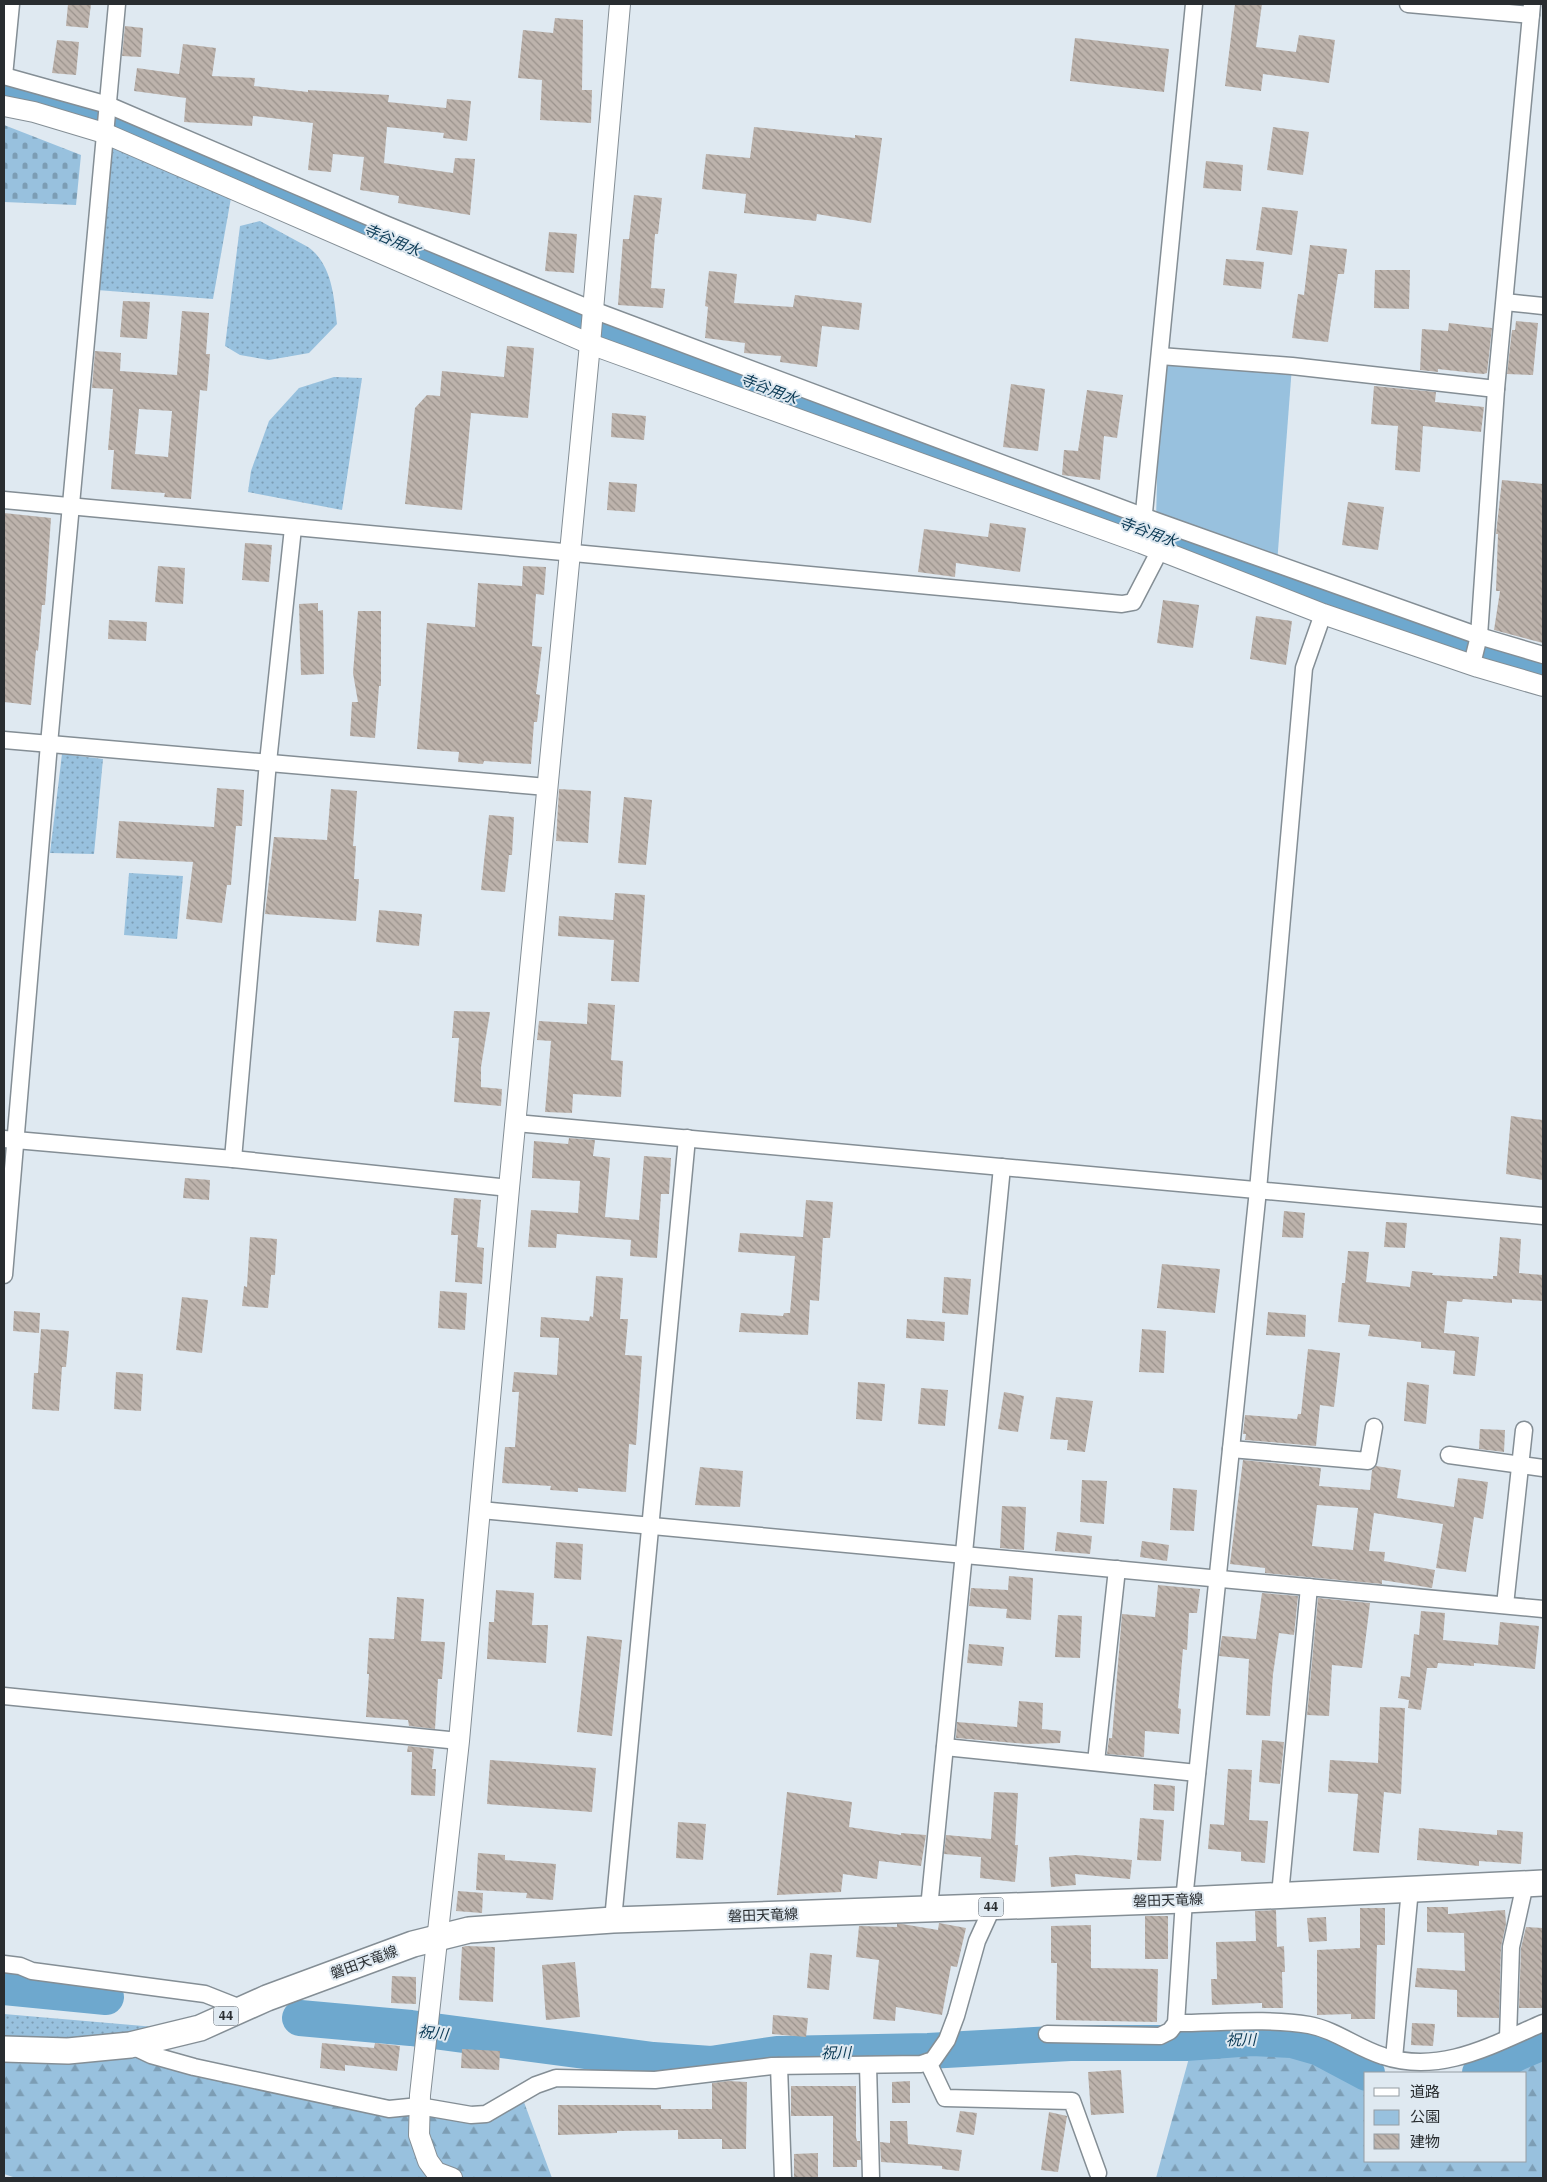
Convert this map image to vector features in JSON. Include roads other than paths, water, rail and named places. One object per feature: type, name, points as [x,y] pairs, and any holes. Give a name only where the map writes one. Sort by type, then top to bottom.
[{"type":"main road","name":"磐田天竜線","points":[[4,2049],[68,2051],[130,2045],[200,2028],[267,1998],[439,1936],[469,1930],[613,1920],[1184,1900],[1534,1883]]},
{"type":"street","points":[[11,4],[4,76],[108,106],[593,312],[1145,518],[1478,638],[1543,655]]},
{"type":"street","points":[[4,1275],[10,1140],[72,507],[104,132],[117,4]]},
{"type":"street","points":[[452,2178],[436,2172],[428,2161],[419,2135],[420,2106],[460,1741],[509,1188],[591,340],[620,4]]},
{"type":"street","points":[[1142,542],[1194,4]]},
{"type":"street","points":[[1408,4],[1531,9],[1496,389],[1478,638],[1473,660]]},
{"type":"street","points":[[4,106],[34,112],[104,132],[591,340],[1142,542],[1322,614],[1473,660],[1543,686]]},
{"type":"street","points":[[1505,302],[1543,306]]},
{"type":"street","points":[[1160,356],[1292,366],[1496,389]]},
{"type":"street","points":[[4,500],[1122,604],[1133,602],[1160,550]]},
{"type":"street","points":[[233,1159],[268,762],[294,528]]},
{"type":"street","points":[[1047,2034],[1160,2036],[1170,2031],[1176,2023],[1184,1900],[1258,1190],[1304,668],[1322,614]]},
{"type":"street","points":[[4,740],[547,787]]},
{"type":"street","points":[[516,1123],[1543,1216]]},
{"type":"street","points":[[613,1920],[687,1138]]},
{"type":"street","points":[[10,1140],[233,1159],[509,1188]]},
{"type":"street","points":[[929,1908],[1002,1167]]},
{"type":"street","points":[[1231,1449],[1368,1461],[1374,1427]]},
{"type":"street","points":[[1505,1605],[1524,1430]]},
{"type":"street","points":[[1449,1455],[1543,1468]]},
{"type":"street","points":[[481,1510],[1543,1609]]},
{"type":"street","points":[[1096,1762],[1117,1569]]},
{"type":"street","points":[[1280,1895],[1309,1587]]},
{"type":"street","points":[[4,1696],[460,1741]]},
{"type":"street","points":[[945,1747],[1198,1773]]},
{"type":"street","points":[[1508,2038],[1511,1948],[1534,1883]]},
{"type":"street","points":[[1394,2058],[1410,1889]]},
{"type":"street","points":[[130,2045],[151,2055],[194,2067],[389,2109],[420,2106],[471,2115],[486,2114],[536,2085],[556,2078],[655,2080],[779,2066],[921,2064],[933,2060],[947,2040],[956,2016],[977,1941],[994,1906]]},
{"type":"street","points":[[4,1964],[20,1966],[32,1971],[205,1994],[243,2008]]},
{"type":"street","points":[[1176,2023],[1287,2023],[1310,2025],[1328,2030],[1384,2056],[1433,2062],[1466,2056],[1543,2023]]},
{"type":"street","points":[[928,2062],[945,2098],[1072,2101],[1098,2173]]},
{"type":"street","points":[[868,2065],[870,2178]]},
{"type":"street","points":[[779,2066],[783,2178]]},
{"type":"waterway","name":"寺谷用水","points":[[4,88],[62,102],[139,132],[569,313],[1151,534],[1452,640],[1543,665]]},
{"type":"waterway","name":"祝川","points":[[4,1987],[106,1997]]},
{"type":"waterway","name":"祝川","points":[[300,2018],[411,2028],[653,2060],[711,2064],[777,2054],[928,2051],[1070,2043],[1186,2043],[1252,2038],[1292,2040],[1320,2048],[1365,2072]]},
{"type":"waterway","name":"祝川","points":[[1482,2072],[1517,2053],[1543,2042]]}]
